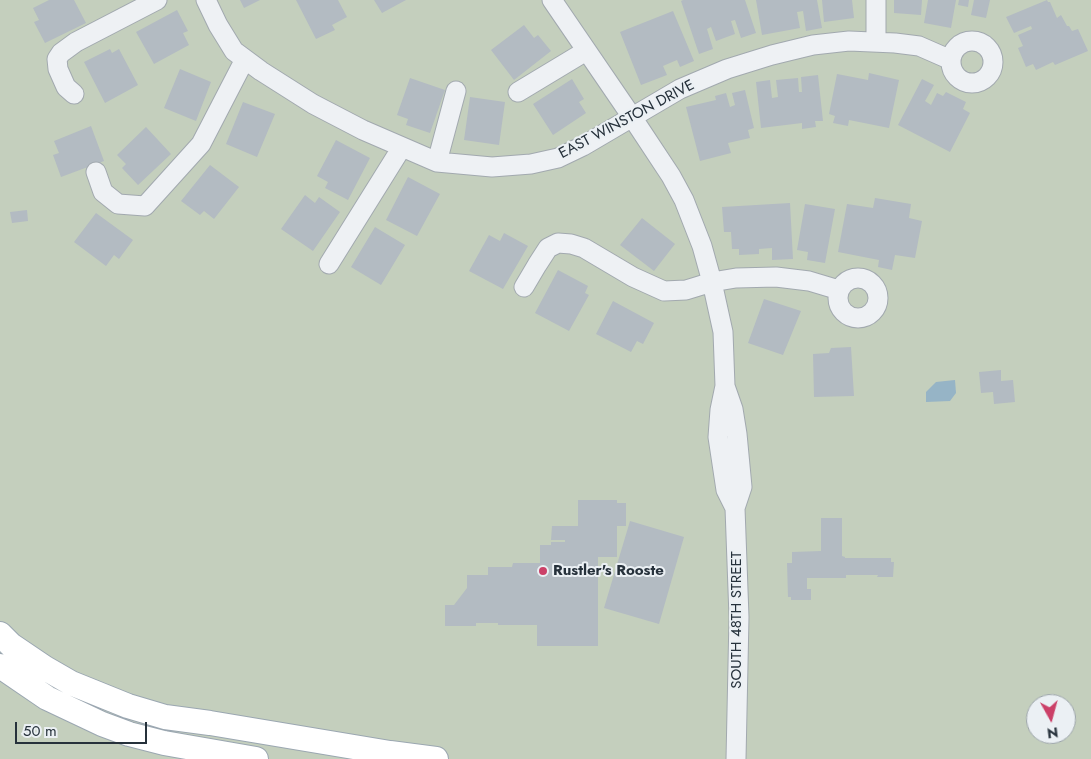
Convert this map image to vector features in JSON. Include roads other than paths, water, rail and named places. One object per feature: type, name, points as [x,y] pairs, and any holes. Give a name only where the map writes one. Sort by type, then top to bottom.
[{"type":"main road","points":[[0,634],[11,645],[71,683],[128,706],[166,717],[436,759]]},
{"type":"main road","points":[[0,666],[47,698],[72,711],[129,734],[164,743],[256,759]]},
{"type":"street","points":[[74,94],[66,87],[58,69],[57,59],[61,52],[76,42],[157,0]]},
{"type":"street","points":[[96,172],[103,192],[118,204],[145,206],[201,144],[239,55],[218,25],[206,0]]},
{"type":"street","name":"SOUTH 48TH STREET","points":[[552,0],[671,176],[684,200],[702,246],[712,282],[723,332],[725,386],[733,409],[742,487],[735,508],[739,617],[736,759]]},
{"type":"street","points":[[876,0],[876,42]]},
{"type":"street","name":"EAST WINSTON DRIVE","points":[[239,55],[313,104],[363,130],[437,162],[492,167],[531,164],[558,158],[584,146],[680,89],[727,69],[813,45],[849,40],[895,43],[919,46],[951,60]]},
{"type":"street","points":[[518,92],[586,51]]},
{"type":"street","points":[[437,162],[456,90]]},
{"type":"street","points":[[329,264],[402,147]]},
{"type":"street","points":[[524,287],[548,248],[558,243],[584,248],[633,277],[664,291],[686,290],[712,282],[736,278],[776,277],[809,281],[839,290]]},
{"type":"street","name":"SOUTH 48TH STREET","points":[[737,731],[741,759]]},
{"type":"water","points":[[955,380],[956,393],[950,401],[926,402],[926,392],[936,382]]},
{"type":"place","name":"Rustler's Rooste","points":[[543,571]]}]
